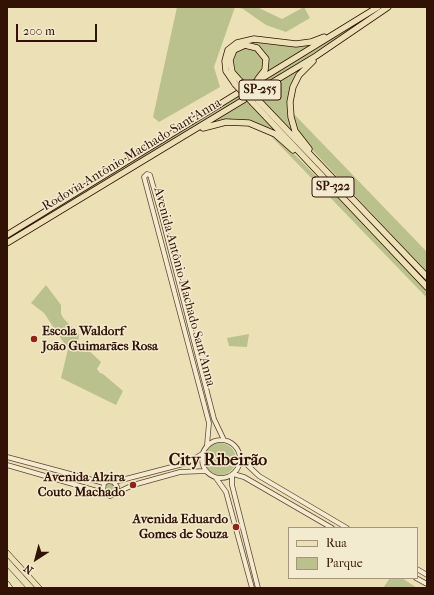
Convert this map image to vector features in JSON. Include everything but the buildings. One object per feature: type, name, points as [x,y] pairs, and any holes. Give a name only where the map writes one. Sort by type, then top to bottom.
[{"type":"highway","name":"Rodovia Antônio Machado Sant'Anna","points":[[7,235],[378,7]]},
{"type":"highway","name":"Rodovia Antônio Machado Sant'Anna","points":[[7,242],[316,56],[388,7]]},
{"type":"highway","points":[[256,102],[226,71],[225,61],[230,48],[237,43],[254,39],[286,43],[306,43],[322,38],[346,27]]},
{"type":"highway","points":[[340,186],[297,134],[291,117],[290,102],[295,83],[303,70],[349,33]]},
{"type":"highway","points":[[237,82],[230,68],[231,55],[241,46],[255,47],[263,54],[266,65],[262,75],[251,86]]},
{"type":"highway","name":"SP-322","points":[[256,102],[340,186],[427,277]]},
{"type":"highway","name":"SP-322","points":[[256,102],[427,287]]},
{"type":"highway","points":[[169,145],[202,128],[218,123],[239,122],[258,126],[275,134],[286,143],[359,215]]},
{"type":"highway","points":[[7,232],[49,209]]},
{"type":"main road","points":[[7,553],[39,588]]},
{"type":"main road","points":[[7,584],[10,588]]},
{"type":"street","name":"Avenida Antônio Machado Sant'Anna","points":[[207,445],[209,422],[149,191],[144,177],[147,174],[150,175],[214,419],[224,440]]},
{"type":"street","points":[[149,191],[154,190]]},
{"type":"street","points":[[165,254],[171,252]]},
{"type":"street","points":[[188,340],[193,338]]},
{"type":"street","points":[[203,400],[208,398]]},
{"type":"street","points":[[7,457],[104,483],[108,481],[114,482],[187,463],[202,454],[207,445],[213,441],[224,440],[235,446],[240,458],[252,471],[344,527]]},
{"type":"street","points":[[202,454],[203,466],[206,471],[216,477],[223,478],[232,474],[238,467],[240,458]]},
{"type":"street","points":[[7,465],[42,474],[110,496],[133,485],[184,471],[206,471]]},
{"type":"street","points":[[42,474],[44,468]]},
{"type":"street","points":[[159,470],[161,477]]},
{"type":"street","points":[[232,474],[244,477],[330,527]]},
{"type":"street","points":[[232,474],[232,485],[258,588]]},
{"type":"street","points":[[216,477],[226,492],[252,588]]},
{"type":"street","points":[[114,482],[117,487],[116,493]]},
{"type":"street","points":[[104,483],[102,487],[104,493]]},
{"type":"street","points":[[274,494],[277,487]]},
{"type":"street","points":[[234,519],[240,518]]},
{"type":"street","points":[[425,573],[418,579],[427,584]]},
{"type":"street","points":[[249,579],[255,577]]},
{"type":"green space","points":[[177,7],[235,7],[214,67],[220,87],[159,122],[153,117]]},
{"type":"green space","points":[[236,7],[257,7],[282,19],[304,7],[310,18],[286,32],[266,25],[243,9]]},
{"type":"green space","points":[[380,7],[385,7],[253,92],[249,88]]},
{"type":"green space","points":[[251,40],[291,45],[318,41],[265,74],[268,67],[268,59],[261,49],[248,43],[237,47],[230,54],[228,64],[231,74],[243,87],[241,88],[229,74],[226,67],[227,60],[230,51],[236,45]]},
{"type":"green space","points":[[250,46],[262,55],[265,66],[259,77],[246,85],[235,73],[231,60],[236,50]]},
{"type":"green space","points":[[305,66],[299,73],[289,109],[303,144],[257,96]]},
{"type":"green space","points":[[241,94],[245,97],[7,241],[7,237]]},
{"type":"green space","points":[[248,101],[290,145],[256,124],[209,124]]},
{"type":"green space","points":[[256,101],[427,280],[427,283],[254,102]]},
{"type":"green space","points":[[293,113],[427,252],[427,273],[303,140],[297,131]]},
{"type":"green space","points":[[267,132],[284,144],[366,226],[427,290],[427,298]]},
{"type":"green space","points":[[46,285],[61,305],[61,314],[64,319],[79,334],[78,344],[82,344],[101,362],[97,369],[100,373],[123,391],[116,405],[61,378],[68,349],[44,313],[31,303]]},
{"type":"green space","points":[[249,334],[247,347],[229,346],[227,338]]},
{"type":"green space","points":[[217,443],[223,443],[233,450],[236,459],[235,465],[229,472],[223,475],[217,475],[207,468],[204,462],[204,456],[211,446]]},
{"type":"green space","points":[[108,483],[112,483],[114,484],[114,492],[108,493],[105,490],[105,486]]},
{"type":"green space","points":[[389,579],[404,579],[417,588],[383,588]]},
{"type":"waterway","points":[[7,567],[26,588]]},
{"type":"place","name":"Escola Waldorf João Guimarães Rosa","points":[[34,339]]},
{"type":"place","name":"Avenida Alzira Couto Machado","points":[[133,485]]},
{"type":"place","name":"Avenida Eduardo Gomes de Souza","points":[[236,527]]},
{"type":"district","name":"City Ribeirão","points":[[218,461]]}]
